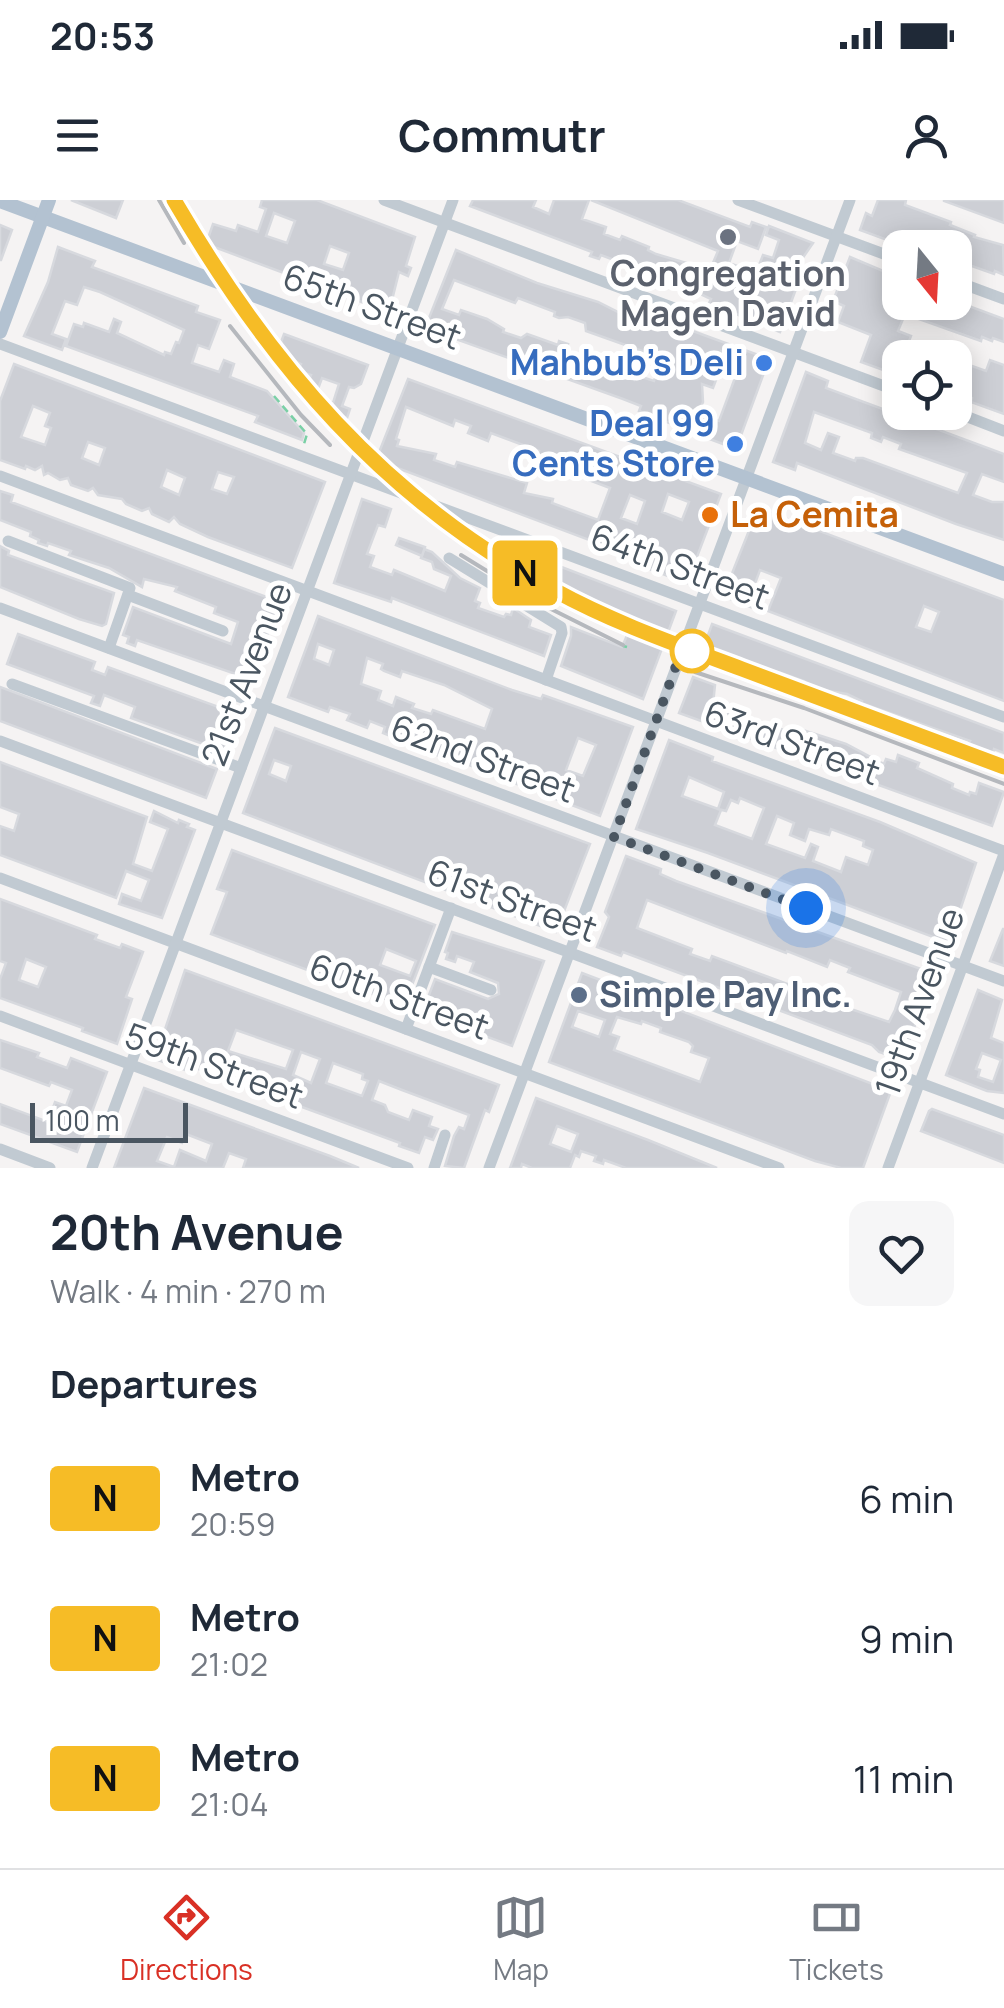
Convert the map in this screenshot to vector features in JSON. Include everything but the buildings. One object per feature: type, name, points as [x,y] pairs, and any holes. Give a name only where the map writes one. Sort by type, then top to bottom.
[{"type":"main road","points":[[0,332],[49,200]]},
{"type":"main road","name":"65th Street","points":[[0,201],[1004,574]]},
{"type":"street","points":[[384,200],[882,385]]},
{"type":"street","name":"21st Avenue","points":[[92,1168],[453,200]]},
{"type":"street","points":[[738,200],[882,253]]},
{"type":"street","points":[[489,1168],[850,200]]},
{"type":"street","points":[[972,287],[1004,299]]},
{"type":"street","name":"64th Street","points":[[0,344],[1004,716]]},
{"type":"street","points":[[972,419],[1004,431]]},
{"type":"street","name":"63rd Street","points":[[0,476],[1004,852]]},
{"type":"street","points":[[8,542],[130,588],[109,648]]},
{"type":"street","points":[[450,558],[559,625],[562,633],[546,680]]},
{"type":"street","points":[[128,595],[223,631]]},
{"type":"street","name":"62nd Street","points":[[0,608],[1004,981]]},
{"type":"street","points":[[12,684],[241,768]]},
{"type":"street","name":"61st Street","points":[[0,741],[1004,1114]]},
{"type":"street","name":"19th Avenue","points":[[888,1168],[1004,852]]},
{"type":"street","name":"60th Street","points":[[0,878],[779,1168]]},
{"type":"street","points":[[406,1029],[451,908]]},
{"type":"street","points":[[430,967],[491,990]]},
{"type":"street","name":"59th Street","points":[[0,1016],[408,1168]]},
{"type":"street","points":[[434,1168],[446,1135]]},
{"type":"street","points":[[0,1149],[50,1168]]},
{"type":"path","points":[[274,396],[307,434],[304,445]]},
{"type":"railway","points":[[159,200],[184,243]]},
{"type":"railway","points":[[249,320],[282,364],[343,432]]},
{"type":"railway","points":[[230,326],[330,445]]},
{"type":"railway","points":[[472,540],[549,588],[630,628]]},
{"type":"railway","points":[[461,555],[539,603],[623,645]]},
{"type":"railway","points":[[702,654],[1004,767]]},
{"type":"railway","points":[[695,672],[804,708],[1004,784]]},
{"type":"metro line","name":"N","points":[[174,200],[250,320],[315,402],[384,470],[472,540],[550,588],[630,628],[1004,767]]},
{"type":"place","name":"Congregation Magen David","points":[[728,237]]},
{"type":"place","name":"Mahbub's Deli","points":[[764,363]]},
{"type":"place","name":"Deal 99 Cents Store","points":[[735,444]]},
{"type":"place","name":"La Cemita","points":[[710,515]]},
{"type":"place","name":"Simple Pay Inc.","points":[[579,995]]},
{"type":"route","points":[[692,651],[684,644],[614,837],[806,908]]}]
